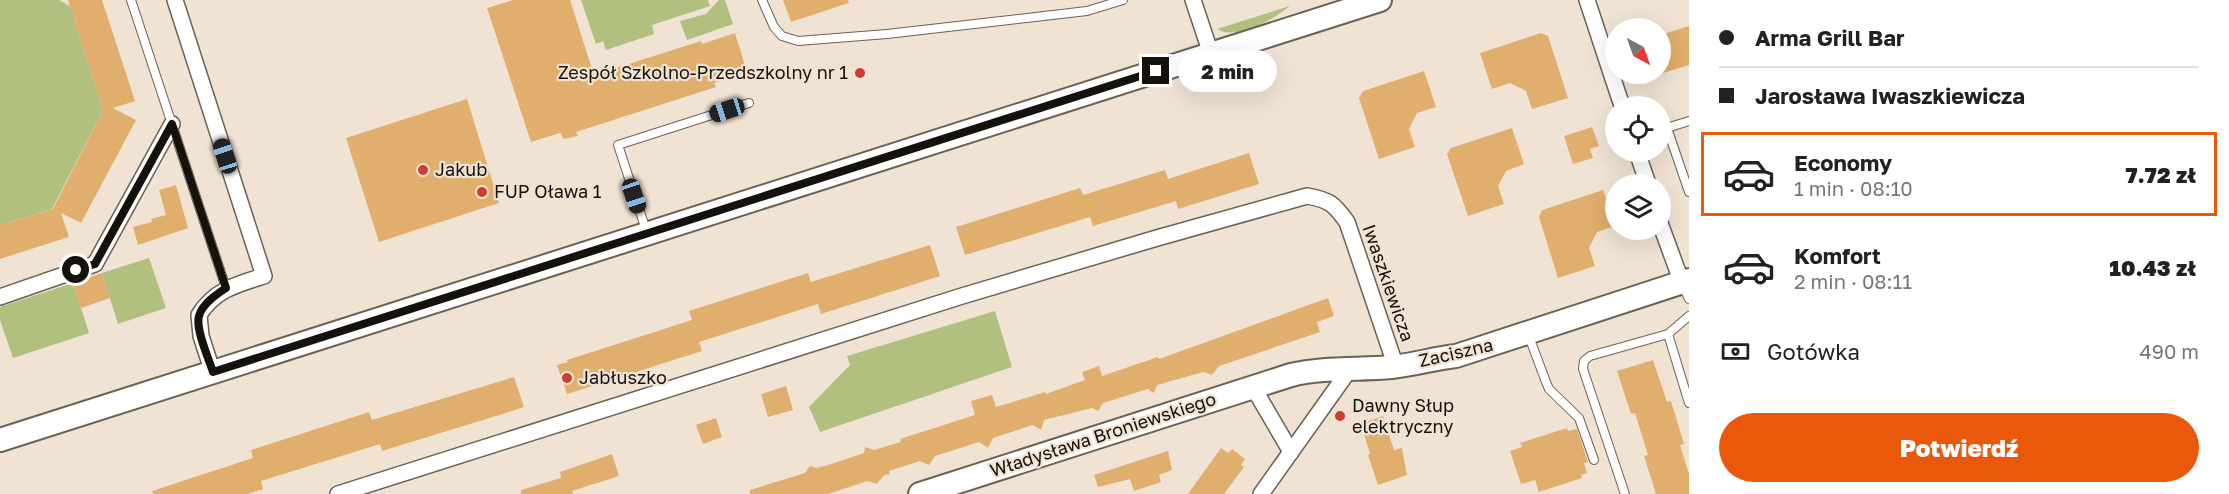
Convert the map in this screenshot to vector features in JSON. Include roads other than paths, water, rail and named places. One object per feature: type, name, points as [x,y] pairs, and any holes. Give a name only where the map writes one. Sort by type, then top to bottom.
[{"type":"street","points":[[175,0],[264,276],[226,288],[202,310],[198,319],[201,336],[213,372]]},
{"type":"street","points":[[1193,0],[1211,54]]},
{"type":"street","points":[[0,440],[1380,0]]},
{"type":"street","points":[[1587,0],[1619,96]]},
{"type":"street","points":[[0,297],[95,264],[172,124]]},
{"type":"street","name":"Iwaszkiewicza","points":[[338,494],[962,296],[1307,196],[1324,199],[1335,206],[1352,234],[1396,367]]},
{"type":"street","points":[[1667,240],[1687,287]]},
{"type":"street","name":"Zaciszna","points":[[1350,369],[1396,367],[1456,356],[1687,287]]},
{"type":"street","points":[[1261,494],[1350,369]]},
{"type":"street","name":"Władysława Broniewskiego","points":[[920,494],[1253,387],[1310,371],[1350,369]]},
{"type":"street","points":[[1253,387],[1291,452]]},
{"type":"lane","points":[[132,0],[226,288]]},
{"type":"lane","points":[[762,0],[774,27],[782,36],[798,41],[887,34],[1087,11],[1111,1],[1123,0]]},
{"type":"lane","points":[[648,234],[618,145],[749,103]]},
{"type":"lane","points":[[1671,127],[1689,121]]},
{"type":"lane","points":[[1671,147],[1689,192]]},
{"type":"lane","points":[[1625,494],[1584,369],[1584,361],[1590,356],[1668,334],[1689,316]]},
{"type":"lane","points":[[1528,333],[1549,389],[1579,418],[1594,460]]},
{"type":"lane","points":[[1668,334],[1689,403]]},
{"type":"place","name":"Zespół Szkolno-Przedszkolny nr 1","points":[[860,73]]},
{"type":"place","name":"Jakub","points":[[423,170]]},
{"type":"place","name":"FUP Oława 1","points":[[482,192]]},
{"type":"place","name":"Jabłuszko","points":[[567,378]]},
{"type":"place","name":"Dawny Słup elektryczny","points":[[1340,416]]}]
